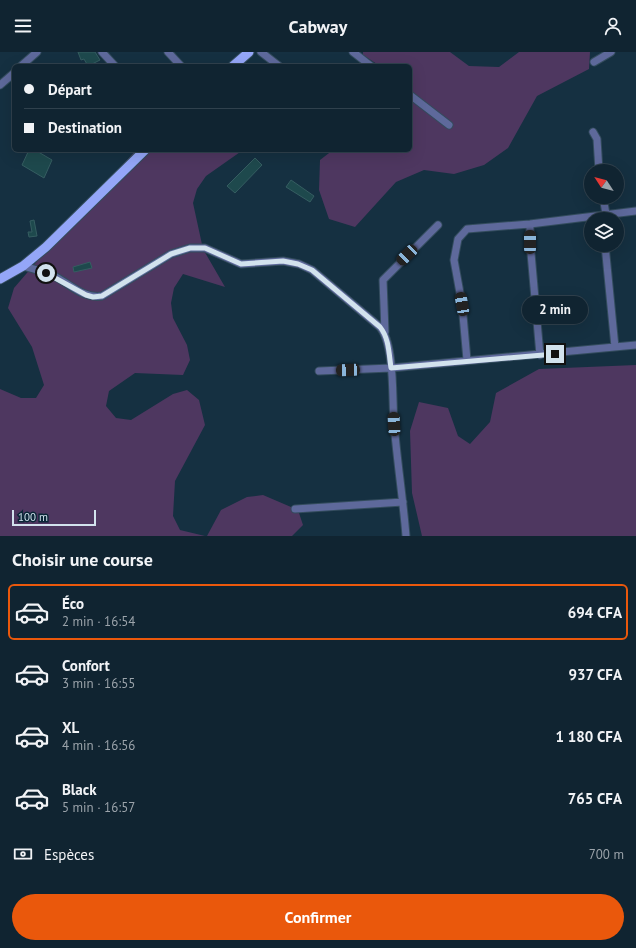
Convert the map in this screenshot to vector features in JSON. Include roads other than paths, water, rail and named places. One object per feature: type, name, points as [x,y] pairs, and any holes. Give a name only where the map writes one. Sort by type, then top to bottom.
[{"type":"main road","points":[[235,64],[245,53]]},
{"type":"main road","points":[[0,279],[23,266],[46,247],[143,152]]},
{"type":"street","points":[[23,64],[37,52]]},
{"type":"street","points":[[102,52],[113,64]]},
{"type":"street","points":[[168,52],[179,64]]},
{"type":"street","points":[[261,52],[276,64]]},
{"type":"street","points":[[353,52],[368,64]]},
{"type":"street","points":[[594,62],[610,52]]},
{"type":"street","points":[[0,85],[12,75]]},
{"type":"street","points":[[412,97],[449,125]]},
{"type":"street","points":[[593,132],[597,139],[599,164]]},
{"type":"street","points":[[624,213],[636,211]]},
{"type":"street","points":[[467,360],[462,304],[454,260],[458,239],[467,229],[584,218]]},
{"type":"street","points":[[530,224],[530,242],[540,355]]},
{"type":"street","points":[[406,536],[394,424],[391,368],[384,332],[383,280],[438,225]]},
{"type":"street","points":[[23,266],[56,277],[86,295],[93,297],[102,296],[171,254],[190,248],[205,248],[241,264],[283,261],[298,264],[312,270],[384,332]]},
{"type":"street","points":[[606,252],[615,347]]},
{"type":"street","points":[[319,371],[391,368],[636,345]]},
{"type":"street","points":[[295,510],[403,502]]}]
